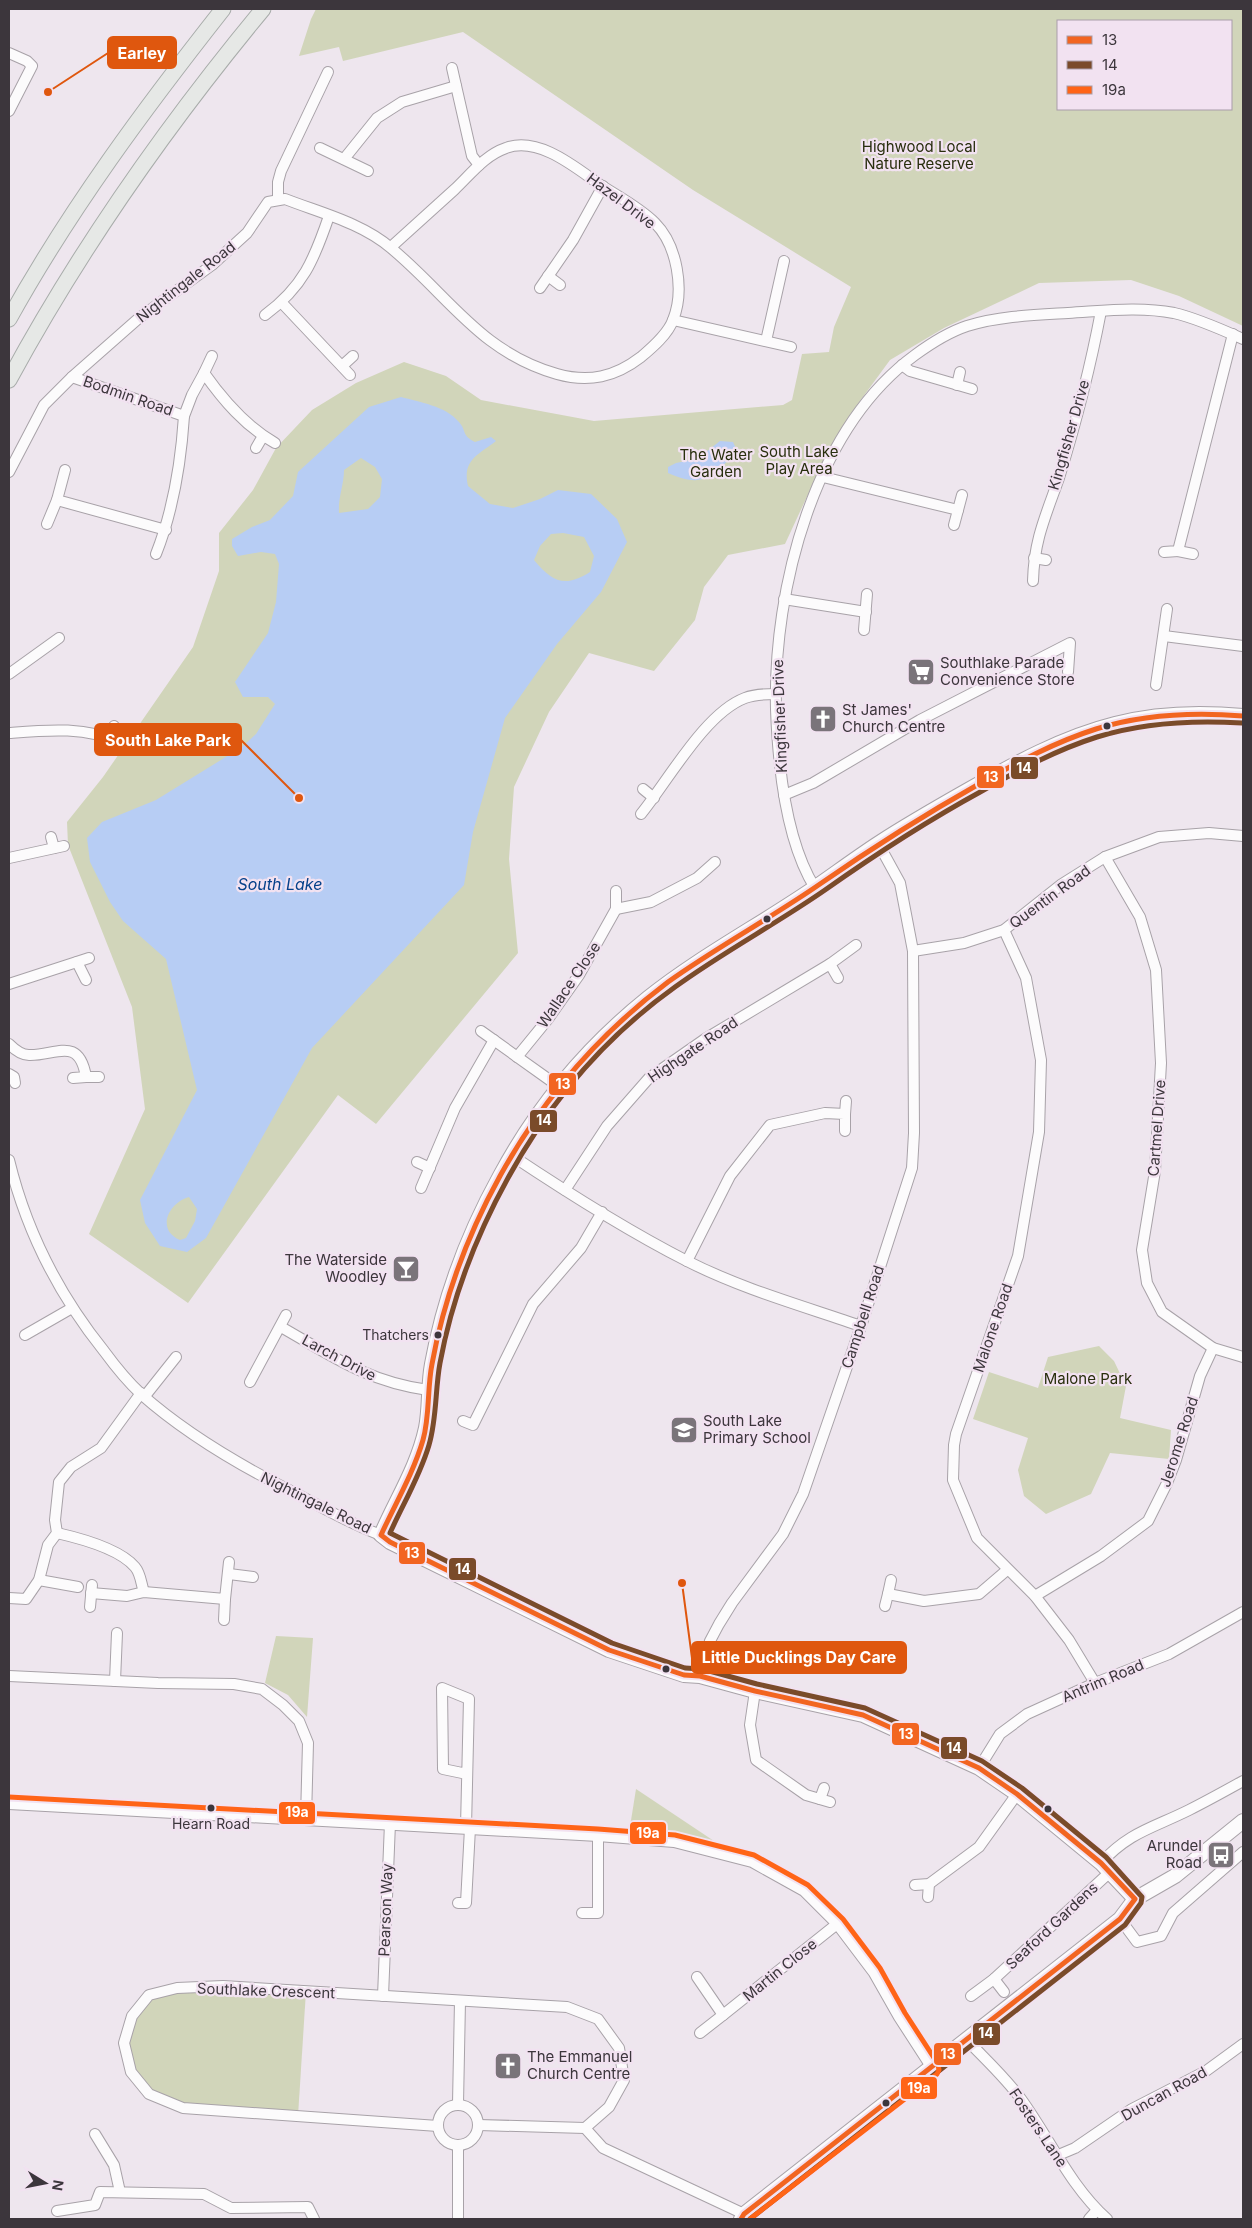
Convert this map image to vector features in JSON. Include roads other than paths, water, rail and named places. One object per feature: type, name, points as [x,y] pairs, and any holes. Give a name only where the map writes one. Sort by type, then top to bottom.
[{"type":"main road","points":[[9,319],[49,251],[107,162],[152,99],[223,9]]},
{"type":"main road","points":[[9,380],[78,260],[141,166],[198,89],[263,9]]},
{"type":"street","points":[[9,53],[27,60],[32,66],[19,88],[9,111]]},
{"type":"street","points":[[452,68],[472,156],[479,165]]},
{"type":"street","points":[[278,199],[278,182],[281,172],[328,72]]},
{"type":"street","points":[[344,160],[376,118],[402,102],[456,86]]},
{"type":"street","name":"Hazel Drive","points":[[278,199],[369,232],[390,247],[481,336],[520,361],[558,375],[589,380],[625,369],[652,348],[673,320],[679,294],[669,242],[654,222],[603,186],[559,158],[538,148],[507,147],[479,165],[390,247]]},
{"type":"street","points":[[320,148],[368,171]]},
{"type":"street","points":[[540,288],[573,240],[603,186]]},
{"type":"street","name":"Nightingale Road","points":[[9,472],[44,405],[72,377],[138,318],[212,265],[247,233],[268,202],[278,199]]},
{"type":"street","points":[[265,315],[282,303],[294,290],[316,256],[329,216]]},
{"type":"street","points":[[766,341],[784,261]]},
{"type":"street","points":[[548,276],[560,285]]},
{"type":"street","points":[[282,303],[350,375]]},
{"type":"street","name":"Kingfisher Drive","points":[[814,888],[796,842],[784,795],[778,748],[776,694],[778,642],[784,599],[802,530],[823,477],[861,409],[882,382],[931,343],[966,326],[1010,317],[1136,310],[1174,313],[1243,339]]},
{"type":"street","name":"Kingfisher Drive","points":[[1033,581],[1034,558],[1039,531],[1059,477],[1101,311]]},
{"type":"street","points":[[673,320],[791,347]]},
{"type":"street","points":[[1178,551],[1233,334]]},
{"type":"street","name":"Bodmin Road","points":[[156,554],[166,530],[183,439],[184,416],[192,395],[212,356]]},
{"type":"street","points":[[342,366],[353,356]]},
{"type":"street","points":[[902,365],[910,371],[972,389]]},
{"type":"street","points":[[957,385],[960,372]]},
{"type":"street","points":[[204,373],[224,401],[264,436],[275,443]]},
{"type":"street","name":"Bodmin Road","points":[[72,377],[184,416]]},
{"type":"street","points":[[256,448],[264,436]]},
{"type":"street","points":[[47,524],[57,500],[65,470]]},
{"type":"street","points":[[823,477],[958,510]]},
{"type":"street","points":[[954,525],[962,496]]},
{"type":"street","points":[[57,500],[166,530]]},
{"type":"street","points":[[1164,552],[1178,551],[1193,554]]},
{"type":"street","points":[[1034,558],[1046,560]]},
{"type":"street","points":[[864,630],[867,594]]},
{"type":"street","points":[[784,599],[866,612]]},
{"type":"street","points":[[1156,685],[1167,610]]},
{"type":"street","points":[[1164,636],[1243,646]]},
{"type":"street","points":[[9,674],[59,638]]},
{"type":"street","points":[[784,795],[813,783],[920,720],[1070,643],[1068,672]]},
{"type":"street","points":[[641,814],[681,759],[714,720],[728,708],[745,698],[761,694],[776,694]]},
{"type":"street","points":[[381,1535],[414,1466],[426,1428],[428,1390],[438,1340],[462,1258],[478,1219],[511,1156],[558,1086],[588,1053],[647,999],[687,969],[814,888],[878,843],[998,773],[1060,742],[1114,724],[1151,717],[1191,713],[1243,716]]},
{"type":"street","points":[[110,738],[114,726]]},
{"type":"street","points":[[9,733],[65,729],[121,742]]},
{"type":"street","points":[[642,789],[654,798]]},
{"type":"street","name":"Quentin Road","points":[[913,951],[964,943],[1004,930],[1062,884],[1105,857],[1159,837],[1210,833],[1243,836]]},
{"type":"street","points":[[50,837],[54,848]]},
{"type":"street","name":"Campbell Road","points":[[700,1676],[710,1641],[719,1624],[732,1603],[783,1534],[803,1494],[861,1326],[912,1168],[914,1134],[913,951],[900,883],[878,843]]},
{"type":"street","points":[[9,858],[64,846]]},
{"type":"street","name":"Cartmel Drive","points":[[1105,857],[1140,917],[1156,970],[1162,1063],[1155,1171],[1142,1250],[1147,1283],[1162,1312],[1214,1348],[1243,1357]]},
{"type":"street","points":[[616,909],[651,902],[697,878],[715,862]]},
{"type":"street","name":"Wallace Close","points":[[517,1057],[548,1019],[579,975],[616,909],[616,891]]},
{"type":"street","name":"Malone Road","points":[[1004,930],[1026,978],[1041,1060],[1039,1132],[1018,1256],[956,1434],[953,1480],[977,1538],[1035,1596],[1069,1640],[1095,1683]]},
{"type":"street","name":"Highgate Road","points":[[565,1190],[607,1126],[649,1078],[705,1039],[830,964],[856,945]]},
{"type":"street","points":[[9,984],[89,958]]},
{"type":"street","points":[[77,962],[86,980]]},
{"type":"street","points":[[830,964],[838,978]]},
{"type":"street","points":[[481,1031],[558,1086]]},
{"type":"street","points":[[421,1188],[455,1108],[494,1040]]},
{"type":"street","points":[[9,1044],[15,1050],[28,1055],[65,1049],[77,1055],[84,1067],[86,1077]]},
{"type":"street","points":[[73,1078],[99,1077]]},
{"type":"street","points":[[845,1131],[846,1101]]},
{"type":"street","points":[[687,1261],[730,1176],[770,1125],[825,1113],[845,1114]]},
{"type":"street","points":[[511,1156],[565,1190],[687,1261],[750,1288],[861,1326]]},
{"type":"street","name":"Nightingale Road","points":[[9,1160],[11,1181],[28,1223],[57,1284],[72,1308],[111,1360],[143,1395],[183,1427],[246,1468],[381,1535],[390,1542],[609,1650],[684,1675],[700,1676],[755,1691],[863,1715],[979,1768],[1017,1794],[1106,1867],[1135,1899]]},
{"type":"street","points":[[417,1162],[430,1168]]},
{"type":"street","points":[[463,1421],[474,1425],[507,1353],[533,1304],[581,1248],[602,1212]]},
{"type":"street","points":[[25,1336],[72,1308]]},
{"type":"street","points":[[250,1382],[286,1316]]},
{"type":"street","name":"Larch Drive","points":[[280,1327],[371,1377],[389,1383],[428,1390]]},
{"type":"street","name":"Jerome Road","points":[[1035,1596],[1101,1556],[1148,1521],[1176,1460],[1200,1376],[1214,1348]]},
{"type":"street","points":[[9,1598],[26,1600],[39,1580],[48,1545],[57,1533],[54,1520],[59,1482],[71,1467],[101,1448],[176,1357]]},
{"type":"street","points":[[57,1533],[98,1545],[132,1564],[139,1574],[144,1592]]},
{"type":"street","points":[[224,1620],[229,1562]]},
{"type":"street","points":[[888,1594],[924,1601],[979,1594],[1007,1570]]},
{"type":"street","points":[[229,1574],[253,1577]]},
{"type":"street","points":[[39,1580],[78,1587]]},
{"type":"street","points":[[885,1606],[892,1580]]},
{"type":"street","points":[[90,1607],[91,1589],[127,1596],[144,1592],[225,1599]]},
{"type":"street","name":"Antrim Road","points":[[979,1768],[1000,1734],[1027,1714],[1095,1683],[1169,1654],[1243,1612]]},
{"type":"street","points":[[116,1681],[117,1633]]},
{"type":"street","points":[[9,1676],[234,1684],[262,1689],[283,1705],[299,1721],[308,1743],[306,1818]]},
{"type":"street","points":[[466,1903],[469,1699],[440,1687],[444,1770],[467,1774]]},
{"type":"street","points":[[755,1691],[750,1725],[756,1760],[806,1795],[825,1800],[824,1788]]},
{"type":"street","name":"Seaford Gardens","points":[[971,1996],[994,1979],[1106,1867],[1116,1847],[1133,1835],[1189,1810],[1243,1781]]},
{"type":"street","points":[[915,1885],[929,1884],[980,1847],[1017,1794]]},
{"type":"street","points":[[9,1804],[306,1818],[598,1836],[674,1842],[752,1862],[804,1891],[837,1924],[874,1973],[899,2017],[932,2068]]},
{"type":"street","points":[[479,2125],[585,2128],[603,2148],[743,2217],[1120,1919],[1135,1899],[1175,1876],[1243,1821]]},
{"type":"street","name":"Pearson Way","points":[[383,1996],[390,1823]]},
{"type":"street","points":[[582,1913],[598,1913],[598,1836]]},
{"type":"street","points":[[1120,1919],[1137,1942],[1161,1936],[1173,1913],[1243,1852]]},
{"type":"street","points":[[928,1897],[929,1884]]},
{"type":"street","name":"Martin Close","points":[[700,2033],[837,1924]]},
{"type":"street","points":[[697,1977],[723,2015]]},
{"type":"street","name":"Seaford Gardens","points":[[994,1979],[1004,1992]]},
{"type":"street","name":"Southlake Crescent","points":[[438,2126],[182,2108],[149,2094],[131,2072],[124,2043],[132,2016],[149,1995],[177,1988],[223,1986],[566,2007],[598,2019],[619,2048],[624,2080],[609,2107],[585,2128]]},
{"type":"street","points":[[458,2104],[460,2001]]},
{"type":"street","name":"Fosters Lane","points":[[967,2040],[1021,2099],[1056,2156],[1098,2210],[1108,2219]]},
{"type":"street","name":"Duncan Road","points":[[1056,2156],[1075,2148],[1132,2109],[1206,2071],[1243,2044]]},
{"type":"street","points":[[458,2104],[472,2110],[479,2125],[473,2139],[458,2146],[443,2139],[438,2126],[444,2110],[458,2104]]},
{"type":"street","points":[[95,2134],[114,2165],[120,2192]]},
{"type":"street","points":[[458,2146],[458,2219]]},
{"type":"street","points":[[57,2211],[95,2205],[100,2192],[204,2194],[231,2208],[308,2207],[314,2219]]},
{"type":"street","points":[[1089,2219],[1098,2210]]},
{"type":"water","name":"South Lake","points":[[401,397],[440,408],[459,422],[471,440],[475,442],[491,437],[496,441],[473,459],[467,470],[468,486],[490,504],[513,508],[540,499],[558,490],[591,494],[617,519],[627,542],[601,592],[557,644],[505,718],[473,832],[464,885],[312,1048],[206,1238],[187,1252],[160,1246],[145,1223],[140,1200],[197,1090],[166,959],[123,921],[110,902],[90,862],[87,838],[102,822],[156,800],[242,747],[256,734],[275,704],[268,697],[243,697],[235,682],[268,633],[276,602],[279,564],[275,554],[261,552],[238,556],[232,546],[232,539],[252,527],[270,520],[293,496],[298,472],[369,407]],"holes":[[[361,458],[375,467],[382,479],[380,497],[368,509],[339,513],[344,470]],[[563,533],[584,537],[594,556],[590,572],[581,577],[566,581],[553,578],[547,573],[534,560],[540,546],[551,534]],[[189,1197],[197,1209],[195,1221],[186,1238],[180,1240],[168,1230],[167,1224],[171,1211],[182,1200]]]},
{"type":"water","points":[[720,441],[733,442],[738,453],[707,477],[700,480],[691,480],[668,473],[668,467],[676,463],[697,459]]},
{"type":"place","name":"Earley","points":[[48,92]]},
{"type":"place","name":"Southlake Parade Convenience Store","points":[[921,672]]},
{"type":"place","name":"St James' Church Centre","points":[[823,719]]},
{"type":"place","name":"South Lake Park","points":[[299,798]]},
{"type":"place","name":"The Waterside Woodley","points":[[406,1269]]},
{"type":"place","name":"Thatchers","points":[[438,1335]]},
{"type":"place","name":"South Lake Primary School","points":[[684,1430]]},
{"type":"place","name":"Little Ducklings Day Care","points":[[682,1583]]},
{"type":"place","name":"Hearn Road","points":[[211,1808]]},
{"type":"place","name":"Arundel Road","points":[[1221,1855]]},
{"type":"place","name":"The Emmanuel Church Centre","points":[[508,2066]]},
{"type":"park label","name":"Highwood Local Nature Reserve","points":[[919,156]]},
{"type":"park label","name":"South Lake Play Area","points":[[799,460]]},
{"type":"park label","name":"The Water Garden","points":[[716,464]]},
{"type":"park label","name":"Malone Park","points":[[1088,1379]]}]
